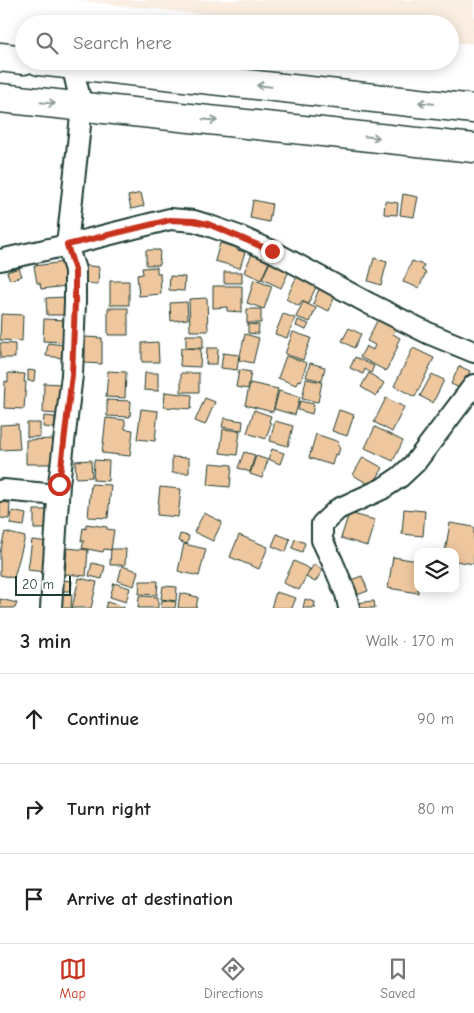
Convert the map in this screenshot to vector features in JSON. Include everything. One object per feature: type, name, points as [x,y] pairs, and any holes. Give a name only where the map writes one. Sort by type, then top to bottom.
[{"type":"main road","points":[[0,57],[15,59]]},
{"type":"main road","points":[[118,70],[474,109]]},
{"type":"main road","points":[[0,98],[474,148]]},
{"type":"street","points":[[51,608],[58,495],[72,375],[75,270],[67,245],[82,107],[73,70]]},
{"type":"street","points":[[0,260],[170,220],[194,221],[223,230],[272,251],[368,303],[430,334],[474,352]]},
{"type":"street","points":[[349,608],[346,594],[322,540],[322,524],[338,509],[382,489],[415,463],[474,385]]},
{"type":"street","points":[[0,491],[58,495]]},
{"type":"shaded area","points":[[75,0],[474,0],[474,44],[459,43],[459,15],[209,15]]},
{"type":"building","points":[[141,193],[144,206],[131,209],[128,196]]},
{"type":"building","points":[[403,194],[418,197],[414,217],[400,215]]},
{"type":"building","points":[[253,200],[272,204],[269,222],[250,218]]},
{"type":"building","points":[[385,201],[398,203],[397,215],[384,214]]},
{"type":"building","points":[[220,243],[245,252],[240,268],[215,261]]},
{"type":"building","points":[[146,250],[160,250],[159,265],[146,265]]},
{"type":"building","points":[[252,254],[269,262],[261,280],[244,272]]},
{"type":"building","points":[[374,258],[387,262],[381,285],[368,281]]},
{"type":"building","points":[[271,260],[290,269],[281,288],[262,279]]},
{"type":"building","points":[[412,261],[424,265],[422,270],[426,272],[419,288],[403,282]]},
{"type":"building","points":[[64,262],[67,286],[41,289],[40,283],[37,283],[34,266]]},
{"type":"building","points":[[81,265],[99,267],[98,284],[80,283]]},
{"type":"building","points":[[157,267],[157,273],[160,273],[161,294],[139,296],[137,275],[143,274],[142,268]]},
{"type":"building","points":[[19,268],[22,276],[10,280],[7,272]]},
{"type":"building","points":[[224,272],[242,272],[242,283],[224,283]]},
{"type":"building","points":[[170,276],[185,277],[184,291],[169,290]]},
{"type":"building","points":[[297,276],[317,285],[308,304],[302,301],[299,306],[286,299]]},
{"type":"building","points":[[254,280],[272,286],[264,309],[247,303]]},
{"type":"building","points":[[110,281],[129,281],[129,305],[110,305]]},
{"type":"building","points":[[213,286],[242,286],[242,312],[227,311],[227,307],[213,308]]},
{"type":"building","points":[[319,289],[335,296],[329,311],[313,304]]},
{"type":"building","points":[[65,297],[66,315],[47,315],[46,298]]},
{"type":"building","points":[[207,298],[208,331],[190,331],[189,299]]},
{"type":"building","points":[[187,302],[188,319],[171,321],[170,303]]},
{"type":"building","points":[[303,302],[316,308],[310,322],[296,317]]},
{"type":"building","points":[[108,308],[128,308],[128,335],[108,335]]},
{"type":"building","points":[[247,309],[261,309],[261,323],[247,323]]},
{"type":"building","points":[[1,314],[23,315],[22,341],[0,340]]},
{"type":"building","points":[[283,314],[295,318],[287,338],[275,334]]},
{"type":"building","points":[[379,317],[397,326],[393,334],[400,338],[386,371],[360,357],[366,346],[373,350],[375,345],[367,341]]},
{"type":"building","points":[[44,319],[67,320],[66,342],[43,341]]},
{"type":"building","points":[[298,320],[309,324],[306,330],[296,326]]},
{"type":"building","points":[[248,324],[259,325],[258,334],[248,333]]},
{"type":"building","points":[[349,328],[361,334],[354,348],[342,341]]},
{"type":"building","points":[[293,332],[311,338],[303,360],[285,354]]},
{"type":"building","points":[[245,334],[259,338],[253,363],[239,360]]},
{"type":"building","points":[[186,335],[203,335],[203,348],[186,348]]},
{"type":"building","points":[[85,337],[102,338],[102,364],[85,363]]},
{"type":"building","points":[[158,342],[159,362],[142,362],[142,343]]},
{"type":"building","points":[[0,343],[15,344],[15,358],[0,358]]},
{"type":"building","points":[[48,343],[64,345],[62,358],[46,356]]},
{"type":"building","points":[[181,348],[201,349],[200,367],[180,366]]},
{"type":"building","points":[[207,348],[218,348],[217,364],[206,364]]},
{"type":"building","points":[[413,348],[434,358],[415,397],[394,386]]},
{"type":"building","points":[[223,353],[239,355],[237,370],[221,368]]},
{"type":"building","points":[[286,356],[307,363],[301,381],[298,380],[296,385],[278,378]]},
{"type":"building","points":[[355,357],[374,366],[371,373],[365,369],[363,374],[350,368]]},
{"type":"building","points":[[310,363],[325,367],[322,381],[306,377]]},
{"type":"building","points":[[459,366],[470,371],[462,389],[451,384]]},
{"type":"building","points":[[28,370],[35,371],[34,381],[28,381]]},
{"type":"building","points":[[239,370],[251,372],[248,389],[236,387]]},
{"type":"building","points":[[108,371],[126,372],[125,398],[106,397]]},
{"type":"building","points":[[8,373],[25,374],[24,409],[4,408],[5,381],[8,382]]},
{"type":"building","points":[[145,373],[158,373],[158,391],[144,390]]},
{"type":"building","points":[[181,373],[199,373],[199,392],[181,392]]},
{"type":"building","points":[[369,373],[384,383],[376,396],[361,387]]},
{"type":"building","points":[[432,374],[444,380],[433,403],[420,396]]},
{"type":"building","points":[[306,379],[322,382],[318,402],[302,399]]},
{"type":"building","points":[[44,383],[61,384],[60,414],[43,413]]},
{"type":"building","points":[[250,383],[278,389],[273,412],[245,405]]},
{"type":"building","points":[[279,391],[300,397],[295,415],[274,409]]},
{"type":"building","points":[[165,392],[192,395],[191,409],[164,407]]},
{"type":"building","points":[[205,398],[215,402],[205,425],[195,421]]},
{"type":"building","points":[[386,398],[404,407],[392,432],[374,422]]},
{"type":"building","points":[[107,400],[131,401],[130,417],[107,416]]},
{"type":"building","points":[[300,401],[314,404],[312,414],[298,410]]},
{"type":"building","points":[[141,409],[158,411],[155,441],[137,439]]},
{"type":"building","points":[[254,410],[271,416],[266,439],[247,433]]},
{"type":"building","points":[[339,410],[354,415],[347,436],[332,431]]},
{"type":"building","points":[[44,416],[55,417],[55,428],[43,427]]},
{"type":"building","points":[[106,418],[125,420],[125,429],[133,430],[130,456],[102,453]]},
{"type":"building","points":[[224,418],[243,421],[242,430],[222,427]]},
{"type":"building","points":[[275,421],[293,426],[288,446],[270,441]]},
{"type":"building","points":[[27,423],[40,423],[40,437],[27,437]]},
{"type":"building","points":[[18,424],[20,449],[0,450],[0,425]]},
{"type":"building","points":[[375,427],[403,441],[393,461],[365,448]]},
{"type":"building","points":[[223,429],[240,431],[237,455],[220,453]]},
{"type":"building","points":[[316,434],[339,442],[338,455],[335,454],[332,465],[309,458]]},
{"type":"building","points":[[55,439],[55,464],[26,464],[26,440]]},
{"type":"building","points":[[272,449],[284,453],[280,464],[268,459]]},
{"type":"building","points":[[244,452],[255,455],[250,472],[238,468]]},
{"type":"building","points":[[256,456],[268,460],[262,478],[250,474]]},
{"type":"building","points":[[172,457],[189,458],[189,473],[172,473]]},
{"type":"building","points":[[363,457],[383,468],[372,486],[353,475]]},
{"type":"building","points":[[91,460],[92,477],[76,478],[75,461]]},
{"type":"building","points":[[94,460],[109,461],[108,481],[93,480]]},
{"type":"building","points":[[210,463],[232,465],[230,487],[208,485]]},
{"type":"building","points":[[91,484],[111,485],[108,518],[88,517]]},
{"type":"building","points":[[160,487],[181,489],[178,517],[157,515]]},
{"type":"building","points":[[0,502],[10,503],[9,519],[0,518]]},
{"type":"building","points":[[404,509],[425,511],[423,536],[402,534]]},
{"type":"building","points":[[34,510],[48,510],[52,529],[34,529]]},
{"type":"building","points":[[12,511],[26,514],[24,526],[10,524]]},
{"type":"building","points":[[204,513],[222,522],[213,541],[194,532]]},
{"type":"building","points":[[349,513],[375,520],[367,546],[341,538]]},
{"type":"building","points":[[450,523],[474,527],[474,564],[459,562],[459,548],[446,548]]},
{"type":"building","points":[[86,524],[114,530],[111,550],[104,549],[103,552],[82,548],[84,541],[81,541],[83,528],[86,529]]},
{"type":"building","points":[[5,532],[25,537],[14,578],[0,575],[0,552]]},
{"type":"building","points":[[180,534],[189,536],[187,544],[178,541]]},
{"type":"building","points":[[277,534],[290,539],[286,552],[272,546]]},
{"type":"building","points":[[239,535],[268,547],[259,569],[230,557]]},
{"type":"building","points":[[295,539],[305,543],[302,552],[292,548]]},
{"type":"building","points":[[32,540],[50,542],[46,572],[28,570]]},
{"type":"building","points":[[184,544],[206,549],[199,576],[178,571]]},
{"type":"building","points":[[67,548],[88,550],[86,576],[65,574]]},
{"type":"building","points":[[111,549],[126,549],[125,565],[110,565]]},
{"type":"building","points":[[393,557],[414,560],[414,592],[388,588]]},
{"type":"building","points":[[294,561],[310,569],[299,590],[283,583]]},
{"type":"building","points":[[92,563],[105,566],[102,579],[89,576]]},
{"type":"building","points":[[314,564],[323,570],[315,582],[306,577]]},
{"type":"building","points":[[122,566],[138,571],[134,586],[118,581]]},
{"type":"building","points":[[362,576],[368,591],[354,596],[348,581]]},
{"type":"building","points":[[79,578],[97,582],[91,608],[72,608]]},
{"type":"building","points":[[61,580],[72,581],[71,591],[61,591]]},
{"type":"building","points":[[140,581],[158,581],[157,595],[139,594]]},
{"type":"building","points":[[114,583],[130,588],[126,602],[110,597]]},
{"type":"building","points":[[163,586],[177,587],[176,601],[161,599]]},
{"type":"building","points":[[276,592],[296,598],[292,608],[271,608]]},
{"type":"building","points":[[180,593],[198,597],[196,608],[178,608]]},
{"type":"building","points":[[55,594],[72,594],[71,608],[54,608]]},
{"type":"building","points":[[139,596],[158,597],[158,608],[138,608]]},
{"type":"building","points":[[0,599],[17,603],[15,608],[0,608]]},
{"type":"building","points":[[305,599],[315,602],[314,607],[316,608],[303,608]]},
{"type":"building","points":[[162,600],[176,602],[175,608],[161,608]]},
{"type":"building","points":[[374,601],[375,608],[356,608],[355,603]]},
{"type":"building","points":[[107,602],[124,607],[124,608],[105,608]]},
{"type":"route","points":[[59,484],[72,375],[75,302],[75,270],[67,245],[170,220],[194,221],[208,224],[272,251]]}]
